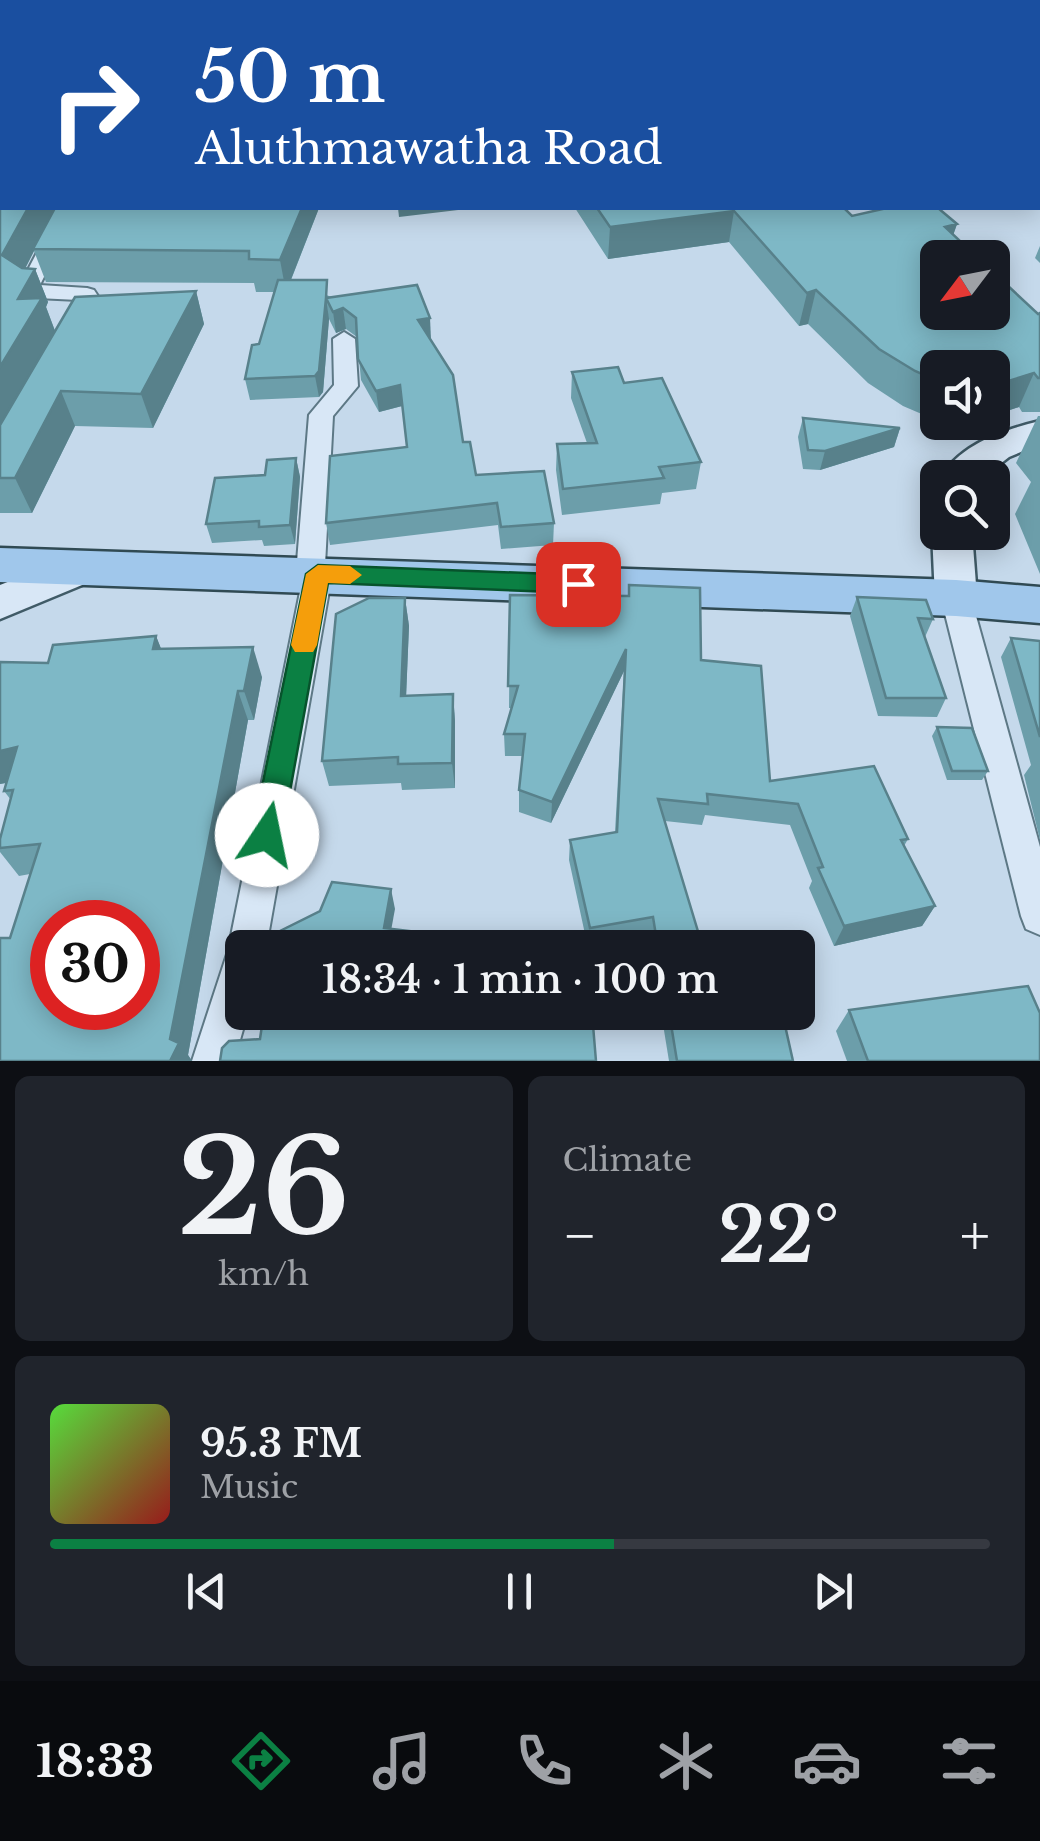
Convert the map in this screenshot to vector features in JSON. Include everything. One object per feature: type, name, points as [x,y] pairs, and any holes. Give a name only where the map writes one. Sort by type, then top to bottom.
[{"type":"main road","points":[[975,460],[1004,442],[1040,432]]},
{"type":"main road","points":[[953,550],[956,598]]},
{"type":"main road","points":[[0,565],[956,598],[1040,605]]},
{"type":"main road","points":[[0,603],[84,567]]},
{"type":"street","points":[[61,348],[89,299],[87,294],[38,292],[28,287],[68,210]]},
{"type":"street","points":[[249,930],[314,574],[320,415],[346,386],[344,339]]},
{"type":"street","points":[[956,598],[1040,916]]},
{"type":"street","points":[[213,1061],[225,1021]]},
{"type":"building","points":[[0,210],[27,210],[2,255],[22,268],[35,269],[18,299],[42,298],[0,367]]},
{"type":"building","points":[[54,210],[301,210],[280,260],[249,259],[249,251],[33,249]]},
{"type":"building","points":[[598,210],[846,210],[852,216],[878,210],[940,210],[957,224],[945,227],[959,240],[920,240],[920,330],[1010,330],[1010,288],[1040,313],[1040,378],[1034,373],[1010,380],[1010,350],[920,350],[920,373],[915,371],[879,349],[816,290],[807,293],[734,211],[610,227]]},
{"type":"building","points":[[278,280],[327,280],[319,371],[315,376],[245,379],[252,345],[259,344]]},
{"type":"building","points":[[417,285],[430,318],[418,320],[453,375],[463,442],[470,442],[476,475],[544,471],[554,523],[501,527],[497,503],[326,523],[330,456],[407,447],[400,385],[376,391],[358,359],[356,318],[343,308],[333,312],[326,298]]},
{"type":"building","points":[[196,291],[141,394],[61,391],[15,478],[0,478],[0,425],[75,297]]},
{"type":"building","points":[[618,367],[624,383],[662,378],[701,462],[659,467],[664,478],[563,489],[557,444],[597,443],[572,372]]},
{"type":"building","points":[[803,418],[900,428],[825,451],[808,450]]},
{"type":"building","points":[[296,458],[290,525],[259,527],[259,521],[206,524],[215,478],[265,475],[267,460]]},
{"type":"building","points":[[629,585],[700,588],[701,660],[761,666],[770,781],[874,766],[908,839],[901,840],[935,906],[844,926],[818,868],[823,867],[798,804],[707,794],[708,804],[658,799],[698,930],[655,930],[653,917],[590,928],[570,840],[617,832],[626,649],[552,802],[519,790],[525,734],[504,734],[518,686],[508,686],[510,595],[629,596]]},
{"type":"building","points":[[857,597],[926,600],[933,619],[918,618],[946,698],[886,698]]},
{"type":"building","points":[[369,598],[405,598],[401,696],[453,694],[452,763],[398,764],[398,757],[322,761],[336,614]]},
{"type":"building","points":[[156,636],[153,649],[253,647],[244,691],[238,691],[170,1039],[179,1043],[170,1061],[0,1061],[0,938],[10,938],[40,844],[0,848],[13,790],[4,791],[17,747],[0,751],[0,662],[48,663],[53,645]]},
{"type":"building","points":[[1011,638],[1040,641],[1040,737]]},
{"type":"building","points":[[937,727],[972,728],[988,771],[952,771]]},
{"type":"building","points":[[332,882],[391,889],[384,928],[401,930],[282,930],[320,911]]},
{"type":"building","points":[[1028,986],[1040,1013],[1040,1061],[868,1061],[849,1010]]},
{"type":"building","points":[[261,1030],[593,1030],[596,1061],[220,1061],[222,1048],[229,1041],[260,1039]]},
{"type":"building","points":[[672,1030],[786,1030],[793,1061],[677,1061]]},
{"type":"slow traffic","points":[[304,645],[318,574],[350,575]]},
{"type":"route","points":[[267,835],[318,574],[578,584]]}]
